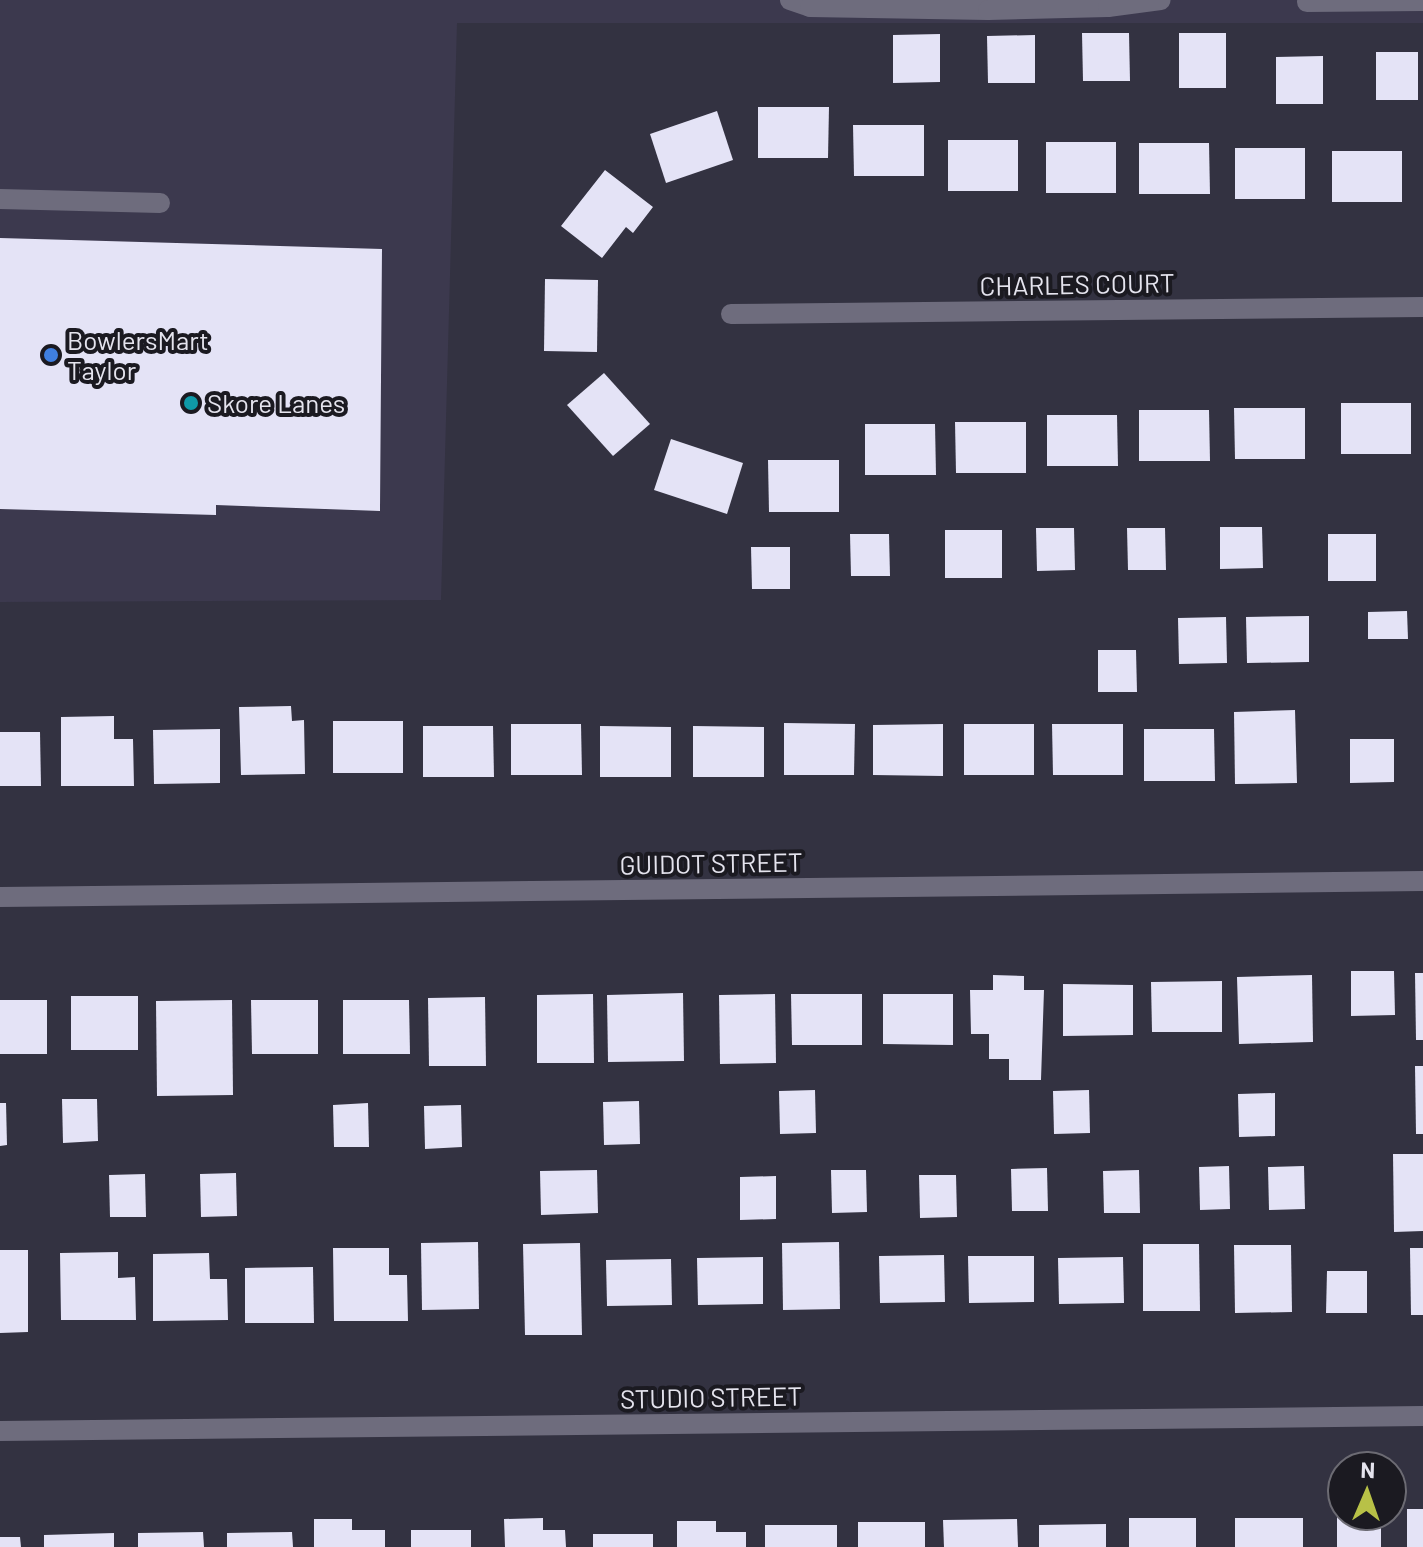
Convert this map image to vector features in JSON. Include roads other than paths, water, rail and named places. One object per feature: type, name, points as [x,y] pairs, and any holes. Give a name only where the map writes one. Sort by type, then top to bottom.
[{"type":"street","points":[[790,0],[810,7],[988,10],[1108,7],[1161,0]]},
{"type":"street","points":[[1307,2],[1423,1]]},
{"type":"street","points":[[0,199],[160,203]]},
{"type":"street","name":"CHARLES COURT","points":[[731,314],[1423,307]]},
{"type":"street","name":"GUIDOT STREET","points":[[0,897],[1423,881]]},
{"type":"street","name":"STUDIO STREET","points":[[0,1431],[1423,1416]]},
{"type":"place","name":"BowlersMart Taylor","points":[[51,355]]},
{"type":"place","name":"Skore Lanes","points":[[191,403]]}]
